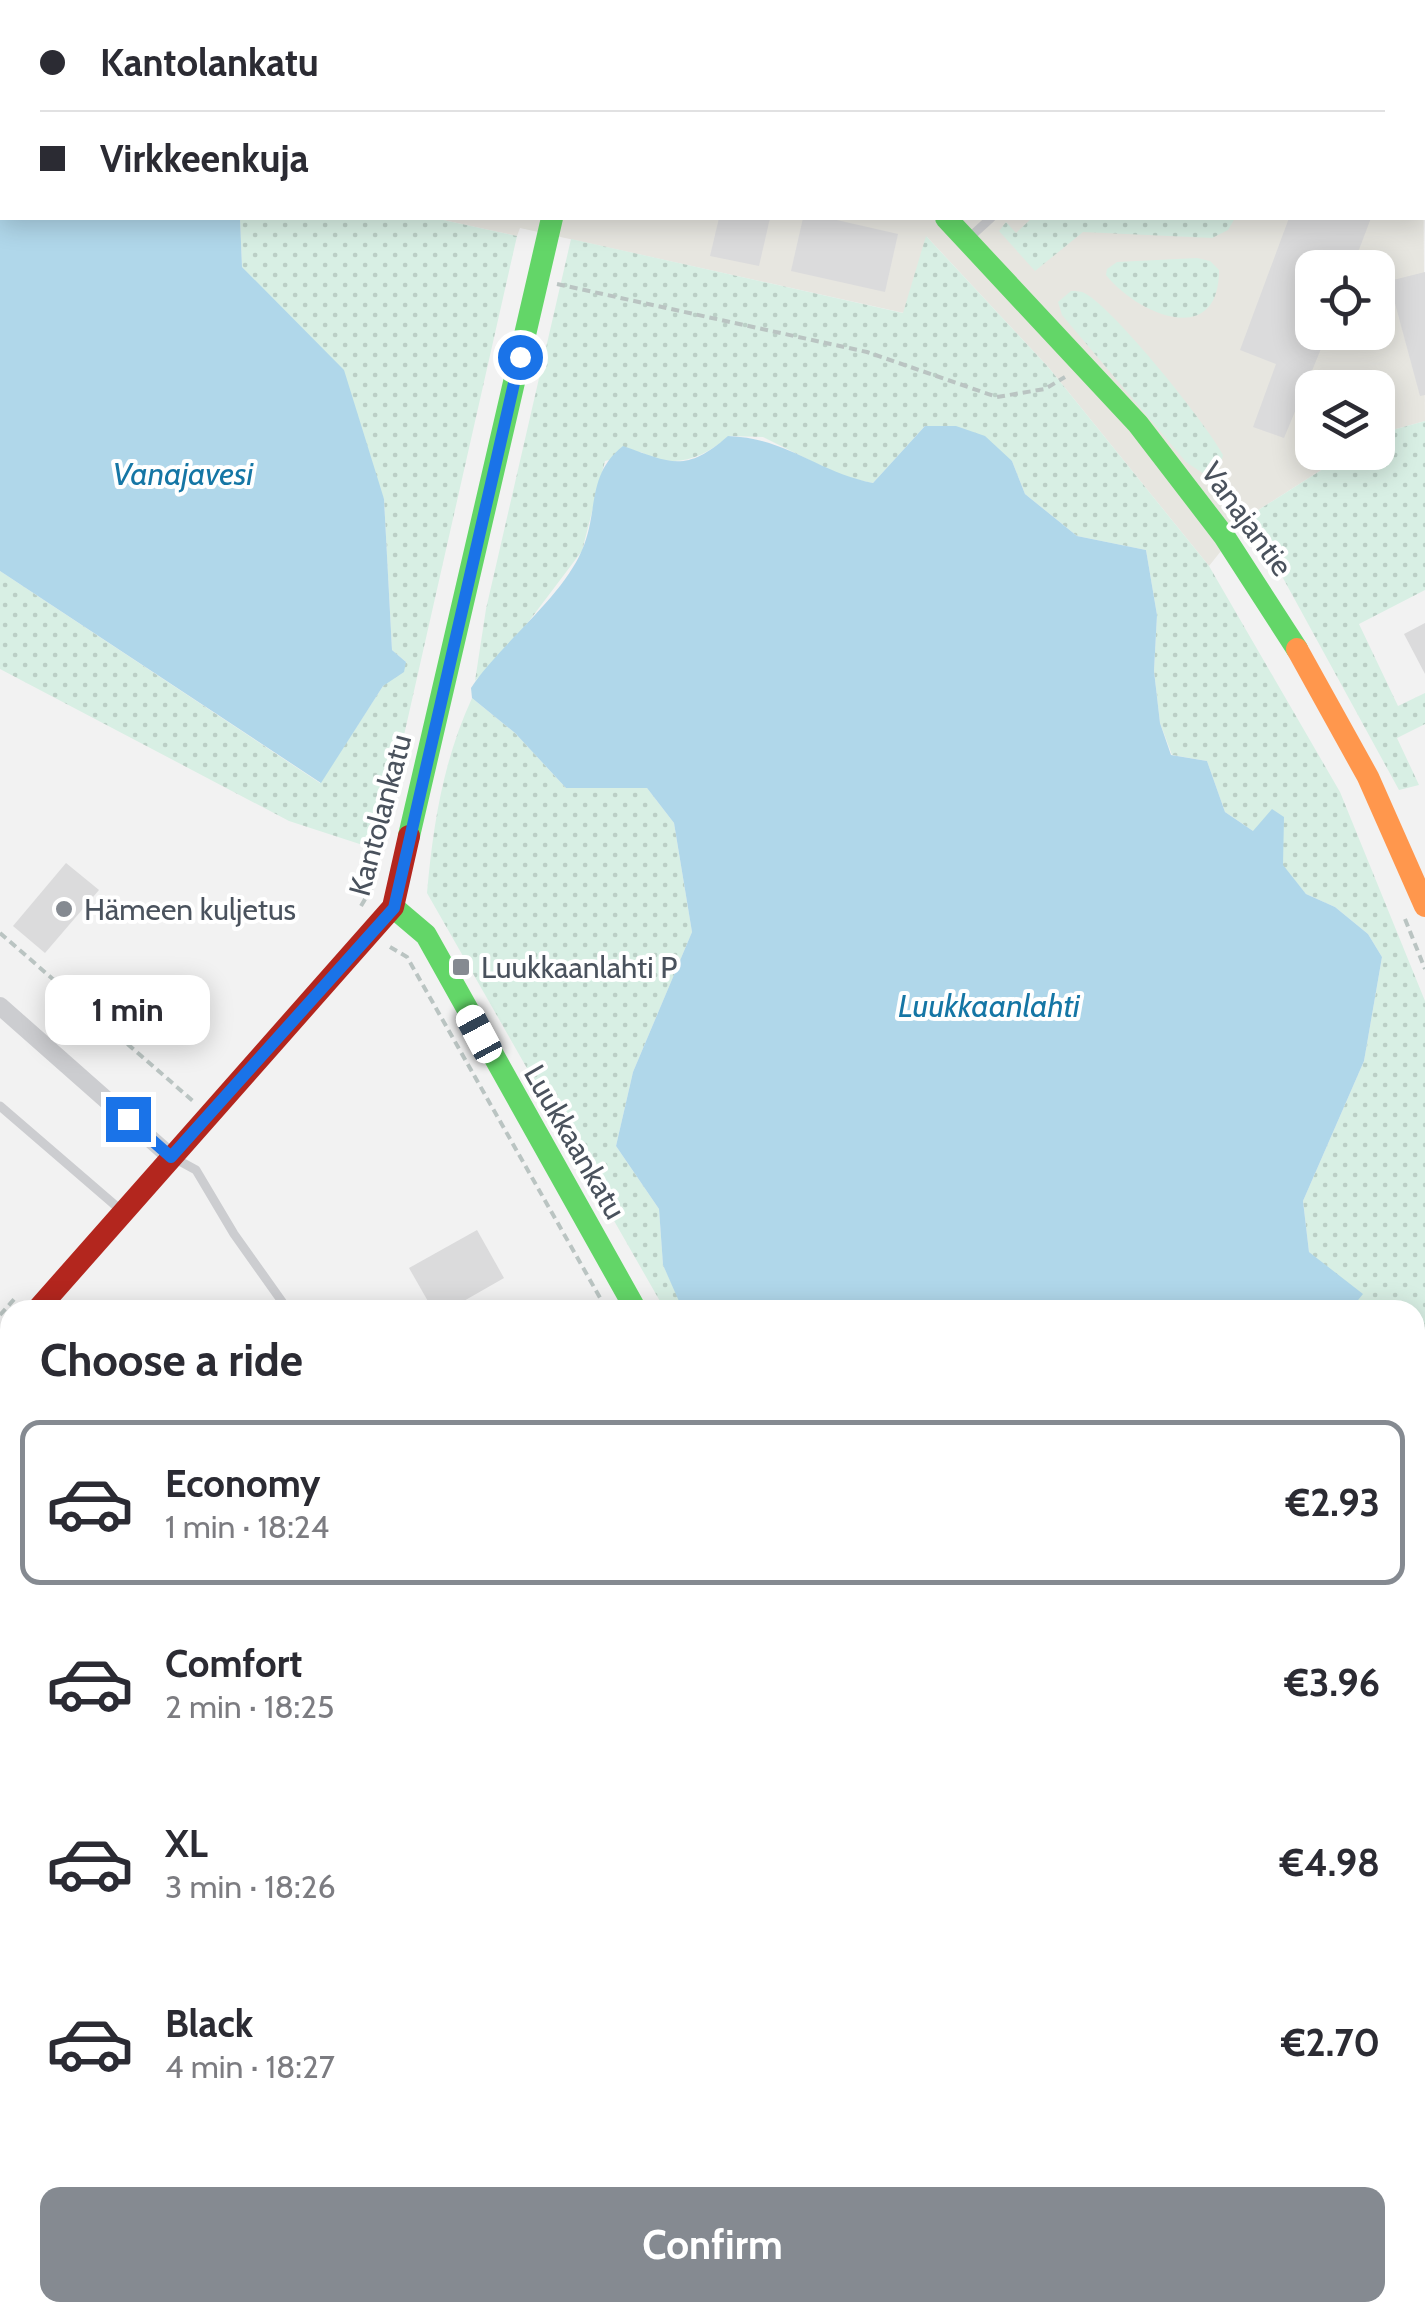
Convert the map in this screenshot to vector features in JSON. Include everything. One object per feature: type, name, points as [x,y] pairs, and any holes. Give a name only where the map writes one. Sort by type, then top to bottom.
[{"type":"street","name":"Kantolankatu","points":[[45,1300],[394,908],[552,220]]},
{"type":"street","name":"Vanajantie","points":[[948,220],[1137,422],[1231,543],[1320,684],[1377,792],[1415,912]]},
{"type":"street","name":"Luukkaankatu","points":[[394,908],[426,935],[630,1300]]},
{"type":"street","points":[[0,1006],[171,1157]]},
{"type":"lane","points":[[967,240],[990,220]]},
{"type":"lane","points":[[0,1106],[123,1212]]},
{"type":"lane","points":[[171,1157],[196,1170],[234,1234],[281,1300]]},
{"type":"path","points":[[538,280],[867,352],[997,398],[1045,389],[1065,377],[1075,388]]},
{"type":"path","points":[[376,878],[357,913],[372,932],[407,957],[600,1300]]},
{"type":"path","points":[[1415,912],[1425,970]]},
{"type":"path","points":[[0,933],[208,1116]]},
{"type":"path","points":[[13,1300],[26,1285]]},
{"type":"shaded area","points":[[443,220],[1424,220],[1425,421],[1395,429],[1395,370],[1295,370],[1295,470],[1321,470],[1249,516],[1209,566],[1049,368],[927,237],[904,313],[520,228],[517,236]]},
{"type":"green space","points":[[240,220],[443,220],[517,236],[378,850],[289,821],[0,669],[0,571],[320,783],[383,686],[406,662],[392,650],[384,499],[283,313],[242,267]]},
{"type":"green space","points":[[1030,220],[1234,220],[1228,230],[1212,238],[1083,232],[1035,271],[999,231],[1006,222],[1016,233]]},
{"type":"green space","points":[[926,236],[1049,368],[1209,566],[1340,792],[1425,1001],[1425,1300],[1350,1300],[1309,1252],[1303,1201],[1364,1061],[1382,957],[1368,934],[1335,907],[1306,894],[1253,831],[1225,812],[1207,761],[1172,755],[1160,723],[1154,671],[1157,615],[1146,550],[1077,536],[1025,494],[1012,461],[925,426],[873,483],[843,477],[763,437],[729,436],[698,456],[676,461],[641,452],[605,461],[582,551],[514,641],[475,681],[486,609],[571,239],[903,313]]},
{"type":"green space","points":[[1197,258],[1210,261],[1219,270],[1215,295],[1206,310],[1192,317],[1156,312],[1120,290],[1106,275],[1107,269],[1117,262]]},
{"type":"green space","points":[[1071,291],[1084,293],[1100,304],[1180,395],[1223,455],[1217,478],[1186,462],[1062,315],[1058,302]]},
{"type":"green space","points":[[1425,421],[1425,590],[1359,624],[1398,706],[1425,693],[1425,724],[1397,738],[1419,785],[1399,790],[1249,516],[1321,470],[1395,470],[1395,429]]},
{"type":"green space","points":[[472,698],[515,733],[566,788],[647,788],[674,823],[692,932],[633,1072],[616,1146],[659,1209],[663,1265],[679,1300],[659,1300],[427,893],[441,794]]},
{"type":"water","name":"Vanajavesi","points":[[0,220],[240,220],[242,267],[344,370],[384,499],[392,650],[406,662],[404,672],[383,686],[321,783],[0,571]]},
{"type":"water","name":"Luukkaanlahti","points":[[925,426],[956,426],[985,436],[1012,461],[1025,494],[1077,536],[1146,550],[1157,615],[1154,671],[1160,723],[1171,755],[1207,761],[1225,812],[1253,831],[1272,809],[1284,817],[1283,865],[1306,894],[1335,907],[1368,934],[1382,957],[1364,1061],[1303,1201],[1309,1252],[1363,1294],[1358,1300],[678,1300],[663,1265],[659,1209],[616,1146],[633,1072],[692,932],[674,823],[647,788],[566,788],[515,733],[472,698],[471,688],[573,568],[587,536],[603,469],[623,446],[678,461],[701,456],[728,436],[749,438],[873,483]]},
{"type":"building","points":[[719,220],[770,220],[759,266],[710,256]]},
{"type":"building","points":[[803,220],[837,220],[898,234],[885,292],[791,271]]},
{"type":"building","points":[[1288,220],[1370,220],[1359,250],[1295,250],[1295,350],[1321,350],[1312,370],[1295,370],[1295,412],[1284,438],[1253,427],[1276,364],[1240,350]]},
{"type":"building","points":[[1425,272],[1425,395],[1420,396],[1395,303],[1395,280]]},
{"type":"building","points":[[1425,623],[1425,674],[1404,634]]},
{"type":"building","points":[[66,863],[99,890],[45,953],[13,926]]},
{"type":"building","points":[[477,1230],[504,1278],[466,1300],[427,1300],[409,1268]]},
{"type":"traffic: fast","points":[[409,836],[552,220]]},
{"type":"traffic: fast","points":[[948,220],[1138,424],[1224,536],[1297,649]]},
{"type":"traffic: fast","points":[[393,907],[426,935],[630,1300]]},
{"type":"traffic: slow","points":[[1297,649],[1368,777],[1425,906]]},
{"type":"traffic: jam","points":[[46,1300],[393,907],[409,836]]},
{"type":"place","name":"Hämeen kuljetus","points":[[64,909]]},
{"type":"place","name":"Luukkaanlahti P","points":[[461,967]]},
{"type":"route","points":[[128,1119],[171,1157],[394,908],[520,357]]}]
